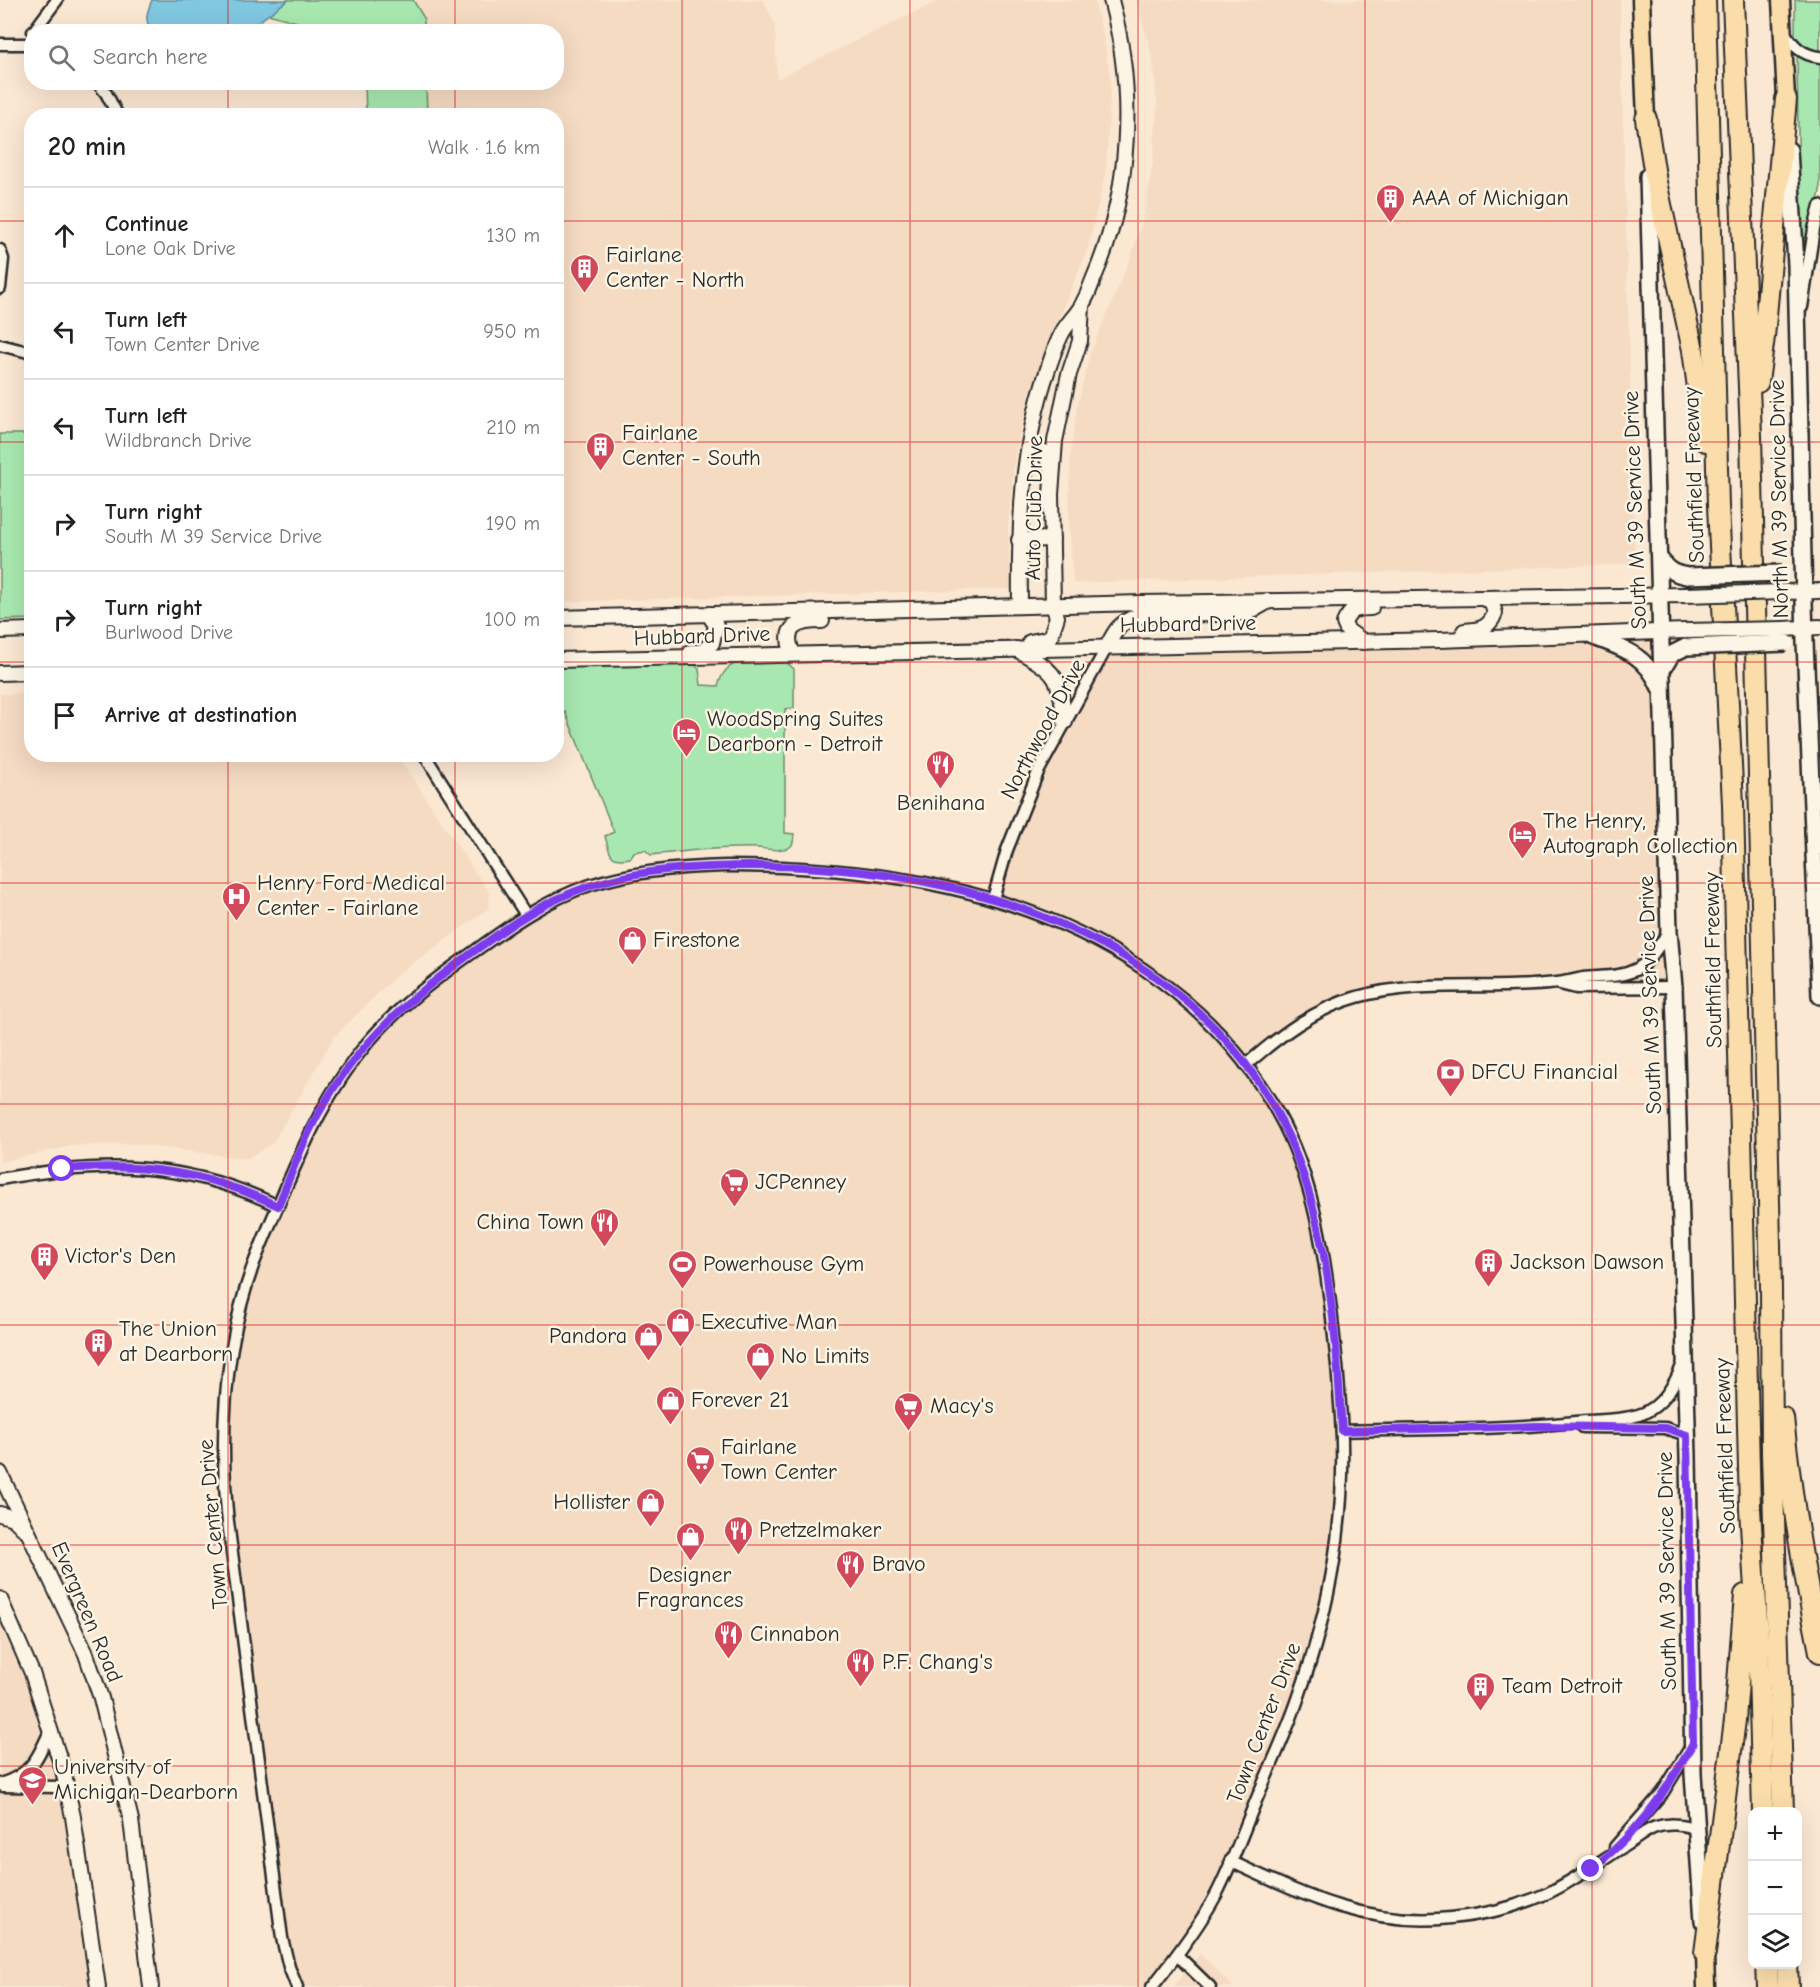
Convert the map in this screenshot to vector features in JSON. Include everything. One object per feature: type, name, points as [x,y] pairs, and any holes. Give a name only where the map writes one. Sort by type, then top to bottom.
[{"type":"highway","name":"Southfield Freeway","points":[[1705,0],[1718,506],[1733,804],[1750,1509],[1758,1637],[1763,1807]]},
{"type":"highway","name":"Southfield Freeway","points":[[1733,0],[1751,436],[1771,1287],[1772,1454],[1783,1807]]},
{"type":"highway","points":[[1751,436],[1764,337],[1786,99]]},
{"type":"highway","points":[[1646,119],[1656,182],[1690,331],[1707,449],[1718,506]]},
{"type":"highway","points":[[1771,1287],[1793,1500],[1806,1586],[1820,1652]]},
{"type":"highway","points":[[1705,1953],[1739,1685],[1750,1509]]},
{"type":"highway","points":[[1767,1969],[1768,1987]]},
{"type":"highway","points":[[1787,1969],[1788,1987]]},
{"type":"main road","name":"South M 39 Service Drive","points":[[1641,0],[1660,560],[1669,932],[1674,987],[1693,1743],[1696,1829],[1705,1953]]},
{"type":"main road","name":"North M 39 Service Drive","points":[[1781,0],[1798,334],[1803,592],[1812,628],[1805,657],[1820,996]]},
{"type":"main road","points":[[1660,560],[1676,575],[1782,573],[1796,566],[1803,551]]},
{"type":"main road","points":[[1592,636],[1631,652],[1649,666],[1663,694]]},
{"type":"main road","points":[[1662,670],[1672,654],[1686,639],[1785,636],[1805,657]]},
{"type":"main road","points":[[1705,1953],[1706,1987]]},
{"type":"street","points":[[38,24],[57,0]]},
{"type":"street","name":"Auto Club Drive","points":[[1020,606],[1021,495],[1037,405],[1061,333],[1082,306],[1094,278],[1112,226],[1125,155],[1127,105],[1125,74],[1111,0]]},
{"type":"street","points":[[1781,29],[1796,48],[1803,53],[1820,57]]},
{"type":"street","points":[[0,44],[24,43]]},
{"type":"street","points":[[104,90],[114,108]]},
{"type":"street","points":[[1798,334],[1814,229],[1820,206]]},
{"type":"street","points":[[0,250],[3,259],[0,288]]},
{"type":"street","name":"Auto Club Drive","points":[[896,652],[923,644],[1039,642],[1050,638],[1057,616],[1053,605],[1052,470],[1059,412],[1080,341],[1082,306]]},
{"type":"street","points":[[0,345],[24,351]]},
{"type":"street","points":[[1037,405],[1059,412]]},
{"type":"street","points":[[1029,444],[1044,452],[1052,470]]},
{"type":"street","points":[[1019,540],[1052,539]]},
{"type":"street","name":"Hubbard Drive","points":[[564,618],[1270,600],[1660,596],[1820,591]]},
{"type":"street","points":[[1364,642],[1347,630],[1344,623],[1347,615],[1356,609],[1443,607],[1462,598]]},
{"type":"street","points":[[1430,640],[1448,633],[1481,630],[1491,622],[1495,613],[1492,604],[1485,598]]},
{"type":"street","points":[[1107,647],[1116,629],[1125,620],[1138,616],[1248,613],[1270,600]]},
{"type":"street","points":[[793,654],[788,642],[789,633],[796,625],[805,621],[904,619],[924,610]]},
{"type":"street","points":[[633,659],[653,653],[702,652],[712,644],[714,638],[716,625],[709,615]]},
{"type":"street","points":[[564,625],[622,624],[639,616]]},
{"type":"street","points":[[1785,636],[1812,628]]},
{"type":"street","points":[[0,631],[24,630]]},
{"type":"street","name":"Hubbard Drive","points":[[564,660],[1364,642],[1661,632],[1686,639]]},
{"type":"street","name":"Northwood Drive","points":[[993,899],[1023,807],[1038,772],[1107,647]]},
{"type":"street","points":[[1016,649],[1046,667],[1056,678],[1061,691],[1065,722]]},
{"type":"street","points":[[0,673],[24,672]]},
{"type":"street","points":[[429,762],[526,915]]},
{"type":"street","name":"Town Center Drive","points":[[297,1987],[282,1938],[228,1522],[223,1454],[226,1388],[236,1331],[254,1264],[323,1104],[370,1040],[411,999],[526,915],[584,887],[652,870],[709,866],[779,866],[858,872],[923,883],[993,899],[1071,928],[1138,964],[1174,990],[1202,1015],[1246,1065],[1286,1128],[1313,1205],[1322,1242],[1339,1385],[1343,1478],[1341,1518],[1330,1585],[1315,1647],[1296,1706],[1217,1893],[1177,1955],[1152,1987]]},
{"type":"street","points":[[1246,1065],[1296,1025],[1319,1012],[1355,998],[1406,989],[1556,984],[1628,973],[1645,963],[1669,932]]},
{"type":"street","points":[[1556,984],[1576,988],[1674,987]]},
{"type":"street","points":[[0,1179],[96,1167],[165,1170],[234,1186],[278,1206]]},
{"type":"street","points":[[0,1188],[19,1175]]},
{"type":"street","points":[[1539,1426],[1632,1417],[1646,1412],[1663,1399],[1677,1379],[1685,1357]]},
{"type":"street","points":[[1342,1431],[1539,1426],[1665,1428],[1687,1435]]},
{"type":"street","name":"Evergreen Road","points":[[0,1473],[86,1654],[101,1698],[131,1820],[151,1987]]},
{"type":"street","points":[[0,1514],[13,1518],[29,1533]]},
{"type":"street","points":[[0,1599],[32,1672],[68,1791],[91,1926],[98,1987]]},
{"type":"street","points":[[0,1785],[21,1776],[37,1760],[50,1731]]},
{"type":"street","points":[[1607,1856],[1663,1792],[1693,1743]]},
{"type":"street","points":[[0,1785],[58,1787],[68,1791]]},
{"type":"street","points":[[1230,1861],[1310,1898],[1338,1907],[1381,1917],[1425,1920],[1476,1915],[1523,1903],[1569,1882],[1654,1828],[1675,1825],[1696,1829]]},
{"type":"street","points":[[1177,1955],[1210,1987]]},
{"type":"shaded area","points":[[413,0],[763,0],[775,24],[777,79],[940,0],[1094,0],[1111,81],[1106,170],[1088,248],[1031,390],[1021,428],[1015,457],[1008,527],[1011,589],[564,602],[564,108],[427,108],[426,90],[564,90],[564,24],[424,24],[424,18]]},
{"type":"shaded area","points":[[1136,0],[1620,0],[1635,564],[1073,583],[1069,524],[1070,460],[1077,407],[1090,354],[1130,259],[1144,216],[1153,161],[1157,105],[1153,60]]},
{"type":"shaded area","name":"Fairlane Town Center","points":[[1661,632],[1674,987],[1416,988],[1334,1005],[1246,1065],[1286,1128],[1322,1242],[1343,1478],[1314,1651],[1217,1893],[1152,1987],[297,1987],[289,1967],[233,1549],[224,1419],[244,1297],[312,1128],[390,1018],[552,901],[652,870],[818,868],[993,899],[1023,807],[1107,647]]},
{"type":"shaded area","name":"Henry Ford Medical Center - Fairlane","points":[[0,694],[24,694],[24,762],[402,762],[490,894],[488,909],[397,975],[334,1037],[273,1143],[246,1159],[133,1144],[71,1146],[0,1162]]},
{"type":"shaded area","name":"University of Michigan-Dearborn","points":[[0,1605],[9,1622],[59,1771],[93,1987],[0,1987]]},
{"type":"shaded area","points":[[1200,1954],[1234,1987],[1173,1987]]},
{"type":"green space","points":[[288,0],[413,0],[424,18],[424,24],[304,24],[268,14]]},
{"type":"green space","points":[[1795,0],[1820,0],[1820,51],[1805,48],[1795,38]]},
{"type":"green space","points":[[1797,53],[1820,60],[1820,191],[1806,260],[1799,208]]},
{"type":"green space","points":[[365,90],[426,90],[427,108],[366,108]]},
{"type":"green space","points":[[0,434],[24,434],[24,619],[0,620]]},
{"type":"green space","points":[[743,661],[782,661],[794,669],[794,708],[785,709],[785,833],[794,834],[794,841],[787,849],[779,850],[731,848],[651,855],[645,850],[634,852],[630,858],[614,858],[605,836],[614,832],[564,712],[564,666],[692,662],[699,669],[701,685],[718,686],[726,670]]},
{"type":"water","points":[[152,0],[288,0],[255,24],[148,24],[147,12]]},
{"type":"place","name":"AAA of Michigan","points":[[1391,224]]},
{"type":"place","name":"Fairlane Center - North","points":[[585,294]]},
{"type":"place","name":"Fairlane Center - South","points":[[601,472]]},
{"type":"place","name":"WoodSpring Suites Dearborn - Detroit","points":[[686,758]]},
{"type":"place","name":"Benihana","points":[[941,790]]},
{"type":"place","name":"The Henry, Autograph Collection","points":[[1522,860]]},
{"type":"place","name":"Henry Ford Medical Center - Fairlane","points":[[236,922]]},
{"type":"place","name":"Firestone","points":[[632,966]]},
{"type":"place","name":"DFCU Financial","points":[[1450,1098]]},
{"type":"place","name":"JCPenney","points":[[734,1208]]},
{"type":"place","name":"China Town","points":[[605,1248]]},
{"type":"place","name":"Victor's Den","points":[[44,1282]]},
{"type":"place","name":"Jackson Dawson","points":[[1489,1288]]},
{"type":"place","name":"Powerhouse Gym","points":[[682,1290]]},
{"type":"place","name":"Executive Man","points":[[680,1348]]},
{"type":"place","name":"Pandora","points":[[648,1362]]},
{"type":"place","name":"The Union at Dearborn","points":[[98,1368]]},
{"type":"place","name":"No Limits","points":[[760,1382]]},
{"type":"place","name":"Forever 21","points":[[670,1426]]},
{"type":"place","name":"Macy's","points":[[909,1432]]},
{"type":"place","name":"Fairlane Town Center","points":[[700,1486]]},
{"type":"place","name":"Hollister","points":[[651,1528]]},
{"type":"place","name":"Pretzelmaker","points":[[738,1556]]},
{"type":"place","name":"Designer Fragrances","points":[[690,1562]]},
{"type":"place","name":"Bravo","points":[[851,1590]]},
{"type":"place","name":"Cinnabon","points":[[729,1660]]},
{"type":"place","name":"P.F. Chang's","points":[[861,1688]]},
{"type":"place","name":"Team Detroit","points":[[1481,1712]]},
{"type":"place","name":"University of Michigan-Dearborn","points":[[33,1806]]},
{"type":"route","points":[[62,1169],[134,1167],[165,1170],[234,1186],[278,1206],[323,1104],[347,1069],[390,1018],[434,981],[526,915],[584,887],[619,877],[652,870],[709,866],[779,866],[849,871],[915,881],[978,895],[1071,928],[1138,964],[1174,990],[1202,1015],[1235,1051],[1257,1080],[1286,1128],[1313,1205],[1322,1242],[1339,1385],[1342,1431],[1539,1426],[1665,1428],[1687,1435],[1693,1743],[1663,1792],[1607,1856],[1591,1869]]}]
